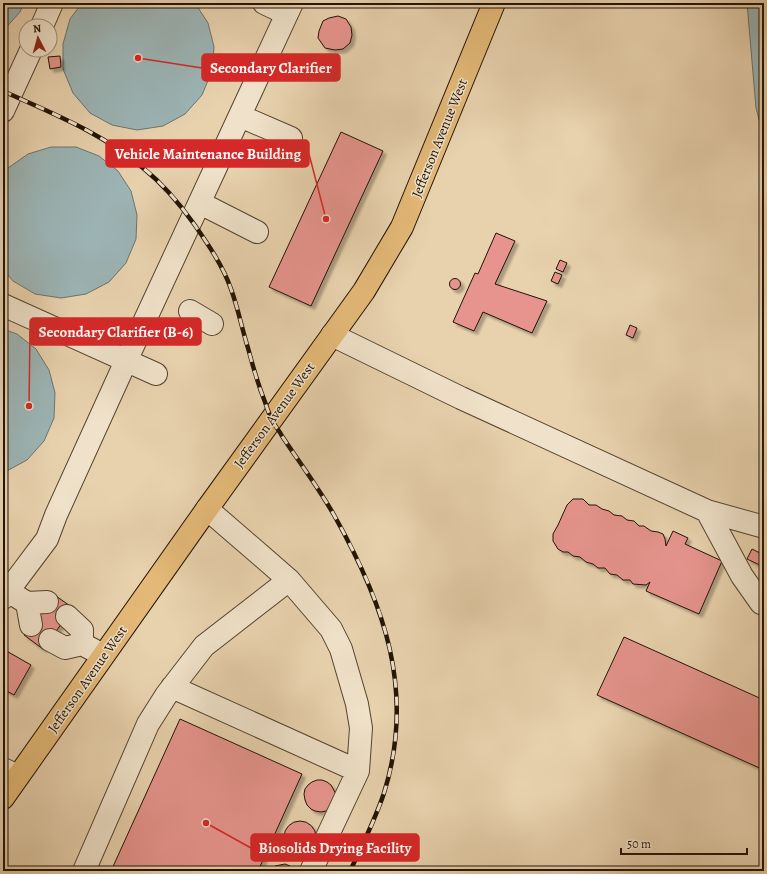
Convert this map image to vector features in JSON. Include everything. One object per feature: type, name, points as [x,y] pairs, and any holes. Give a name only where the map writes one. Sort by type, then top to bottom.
[{"type":"main road","name":"Jefferson Avenue West","points":[[3,798],[11,773],[103,655],[364,291],[402,227],[494,3]]},
{"type":"lane","points":[[45,18],[52,3]]},
{"type":"lane","points":[[30,625],[37,602],[6,595],[47,539],[56,515],[126,361],[290,8],[264,3]]},
{"type":"lane","points":[[3,111],[27,58]]},
{"type":"lane","points":[[240,116],[291,138]]},
{"type":"lane","points":[[200,203],[258,232]]},
{"type":"lane","points":[[3,305],[156,374]]},
{"type":"lane","points":[[190,311],[212,324]]},
{"type":"lane","points":[[332,335],[461,398],[706,511],[764,527]]},
{"type":"lane","points":[[207,509],[289,580],[331,629],[341,650],[357,704],[361,728],[358,772],[311,871]]},
{"type":"lane","points":[[706,511],[742,576],[761,603],[764,604]]},
{"type":"lane","points":[[84,871],[148,724],[172,687],[204,646],[289,580]]},
{"type":"lane","points":[[66,616],[82,630],[82,644]]},
{"type":"lane","points":[[50,640],[65,648],[82,644],[103,655]]},
{"type":"lane","points":[[172,687],[358,772]]},
{"type":"water","points":[[3,3],[24,3],[20,12],[3,31]]},
{"type":"water","points":[[82,3],[195,3],[208,23],[214,47],[212,71],[202,95],[185,114],[163,126],[137,130],[112,125],[90,113],[73,93],[63,69],[63,44],[70,19]]},
{"type":"water","points":[[747,3],[764,3],[764,138],[756,108]]},
{"type":"water","points":[[51,147],[76,147],[99,156],[118,171],[131,191],[137,215],[136,239],[126,263],[109,282],[86,294],[61,298],[35,294],[13,281],[3,269],[3,175],[8,168],[28,154]]},
{"type":"water","points":[[3,329],[17,334],[36,349],[49,370],[55,393],[54,418],[44,441],[27,460],[3,473]]},
{"type":"building","points":[[338,16],[346,19],[351,27],[352,35],[350,43],[343,49],[335,50],[325,48],[318,38],[323,21]]},
{"type":"building","points":[[58,56],[60,56],[61,67],[50,69],[48,58],[58,58]]},
{"type":"building","points":[[341,132],[383,151],[311,306],[269,287]]},
{"type":"building","points":[[496,233],[515,241],[495,284],[547,301],[532,333],[483,312],[474,331],[453,322],[475,273],[478,274]]},
{"type":"building","points":[[560,260],[567,263],[563,272],[556,269]]},
{"type":"building","points":[[555,272],[562,275],[558,284],[551,281]]},
{"type":"building","points":[[453,279],[457,279],[459,280],[459,288],[453,289],[450,286],[450,282]]},
{"type":"building","points":[[630,325],[637,328],[633,338],[626,335]]},
{"type":"building","points":[[573,499],[583,499],[589,505],[596,505],[614,515],[622,516],[627,520],[634,521],[639,526],[644,526],[651,531],[663,534],[666,546],[673,531],[688,538],[685,544],[722,561],[699,614],[646,591],[650,582],[646,585],[633,584],[630,580],[623,580],[617,575],[610,574],[605,568],[598,568],[580,557],[573,556],[568,552],[563,552],[558,549],[553,541],[553,534],[567,505]]},
{"type":"building","points":[[752,549],[764,555],[764,567],[747,559]]},
{"type":"building","points":[[53,594],[73,608],[43,649],[24,635]]},
{"type":"building","points":[[624,637],[764,700],[764,770],[597,695]]},
{"type":"building","points":[[3,649],[31,665],[14,695],[3,689]]},
{"type":"building","points":[[180,719],[302,774],[258,871],[111,871]]},
{"type":"building","points":[[317,780],[327,782],[331,785],[336,794],[331,808],[326,811],[321,812],[311,809],[305,800],[305,789],[312,782]]},
{"type":"building","points":[[300,821],[306,822],[313,828],[316,837],[315,843],[309,850],[300,853],[294,852],[287,846],[284,837],[285,831],[291,824]]},
{"type":"building","points":[[285,864],[296,871],[270,871],[275,866]]},
{"type":"railway","points":[[3,91],[58,116],[111,144],[143,168],[157,181],[188,216],[205,239],[228,280],[258,382],[273,422],[328,505],[352,548],[380,615],[390,649],[395,684],[397,719],[393,755],[384,793],[350,871]]},
{"type":"place","name":"Secondary Clarifier","points":[[138,58]]},
{"type":"place","name":"Vehicle Maintenance Building","points":[[326,219]]},
{"type":"place","name":"Secondary Clarifier (B-6)","points":[[29,406]]},
{"type":"place","name":"Biosolids Drying Facility","points":[[206,823]]}]
